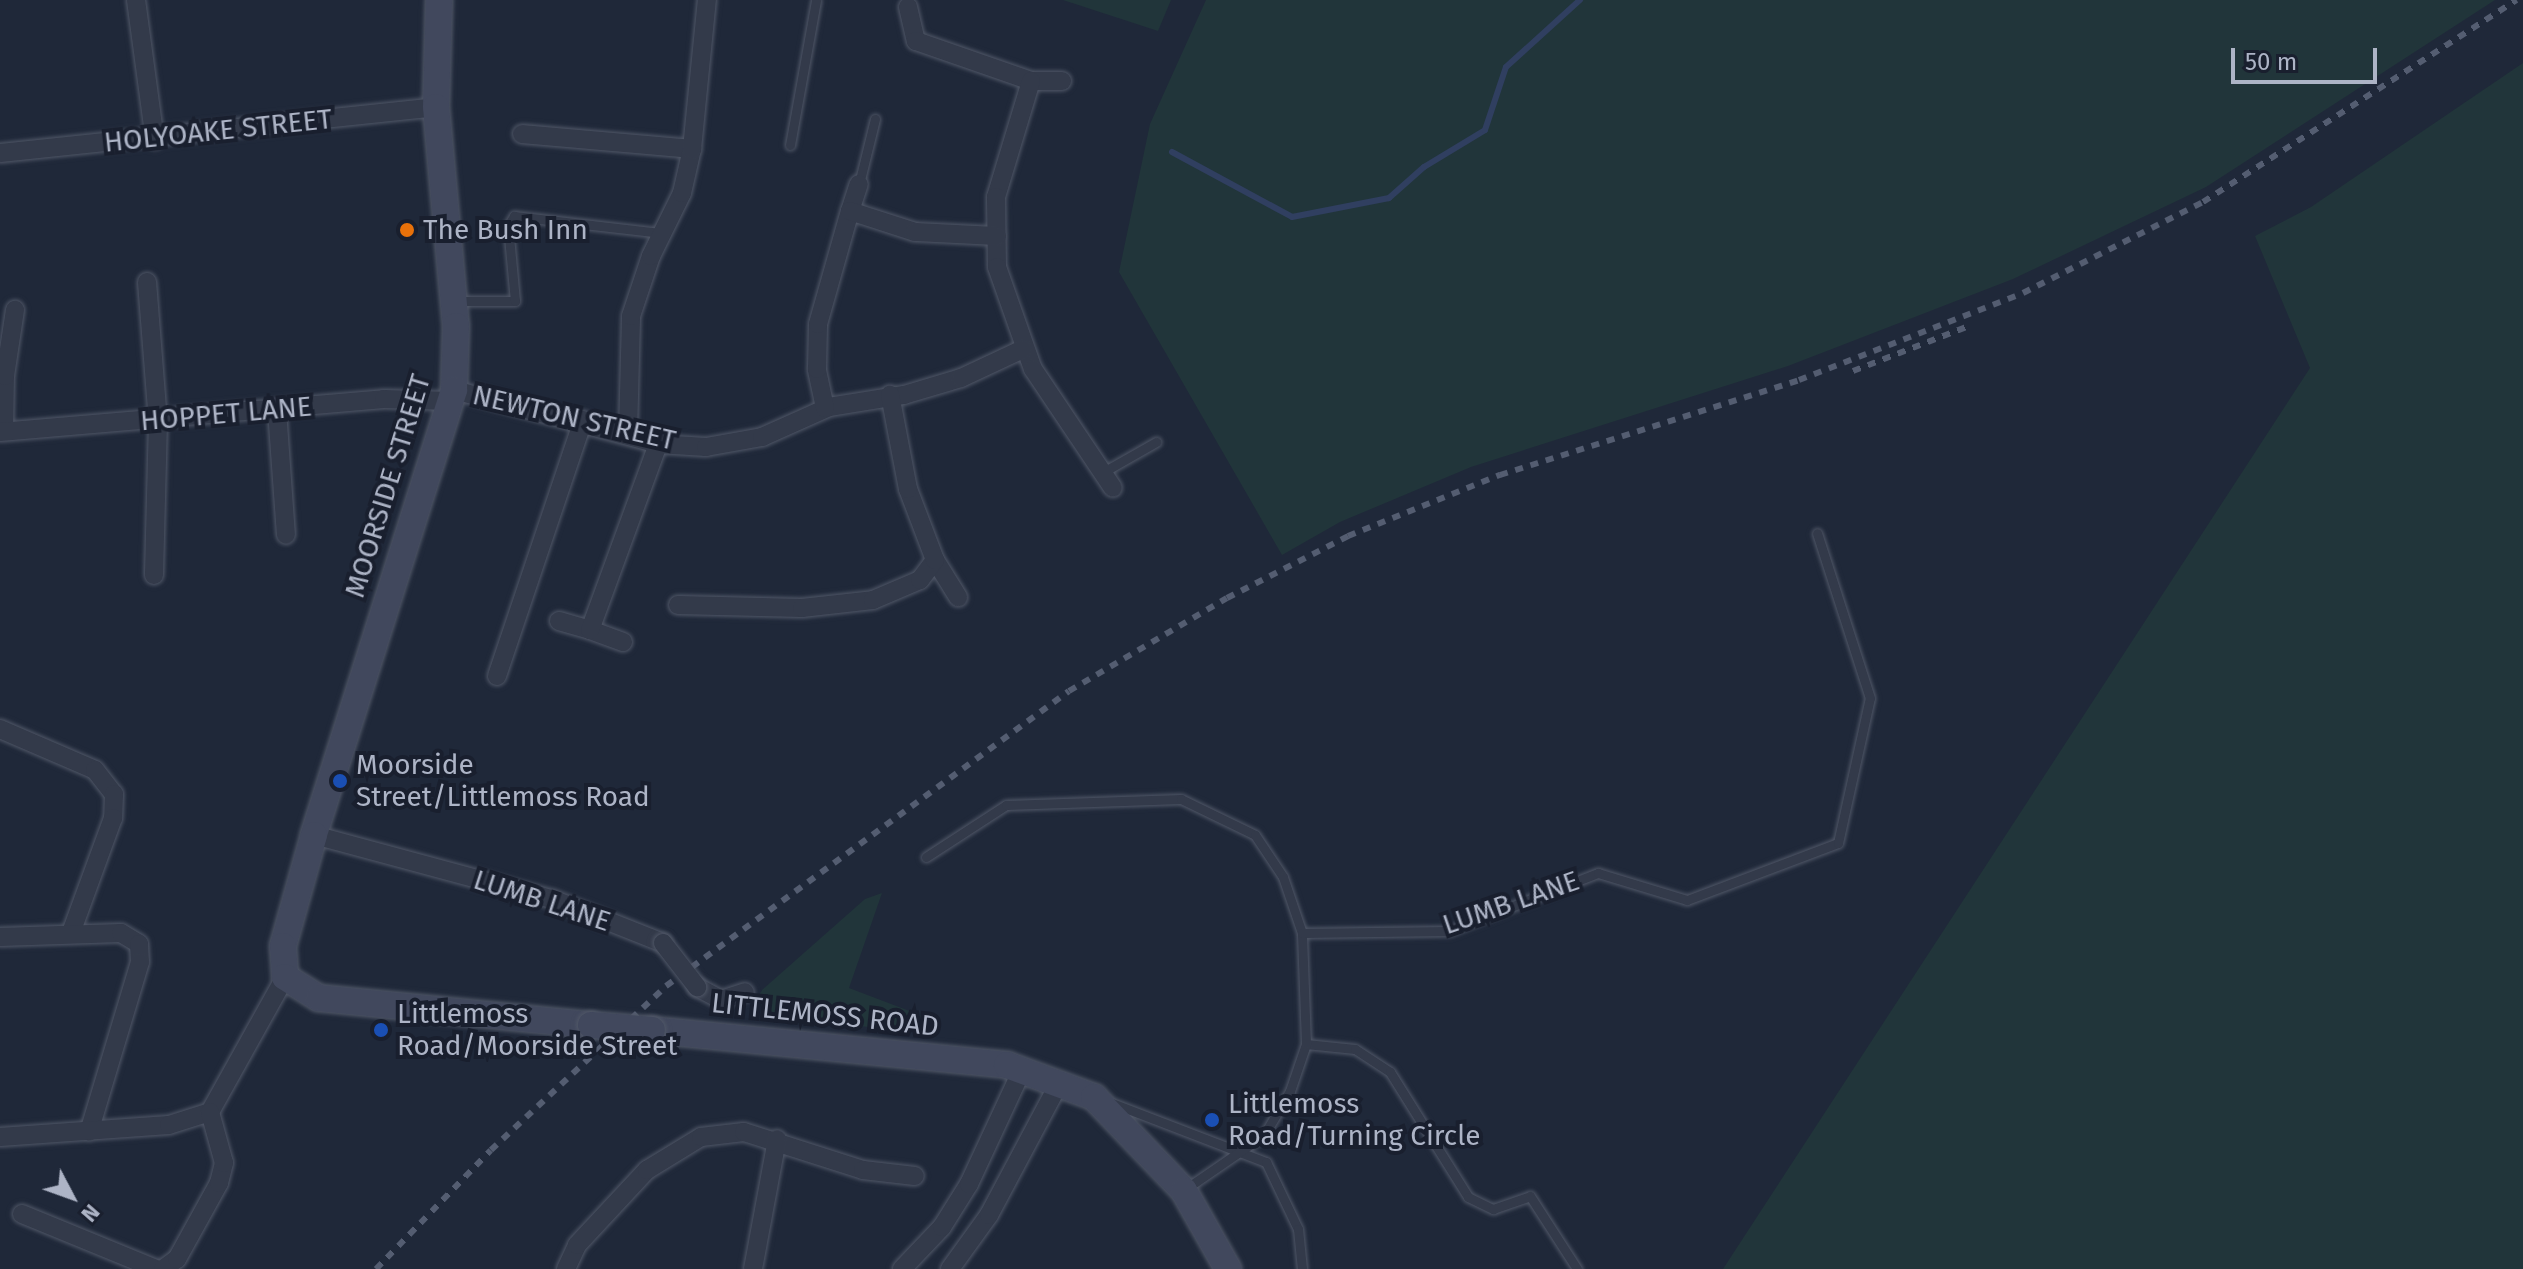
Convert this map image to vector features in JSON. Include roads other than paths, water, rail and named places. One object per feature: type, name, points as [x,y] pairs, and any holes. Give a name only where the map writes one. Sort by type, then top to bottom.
[{"type":"street","points":[[136,0],[155,140]]},
{"type":"street","name":"MOORSIDE STREET","points":[[285,977],[283,946],[314,835],[453,396],[453,301],[436,107],[439,0]]},
{"type":"street","points":[[628,433],[631,316],[662,233],[682,193],[692,149],[707,0]]},
{"type":"street","points":[[908,7],[916,41],[1031,81],[1062,81]]},
{"type":"street","points":[[1031,81],[996,197],[997,267],[1023,349],[1109,480]]},
{"type":"street","name":"HOLYOAKE STREET","points":[[0,153],[155,140],[436,107]]},
{"type":"street","points":[[522,134],[692,149]]},
{"type":"street","points":[[825,408],[817,369],[818,324],[859,184]]},
{"type":"street","points":[[850,211],[915,232],[997,236]]},
{"type":"street","points":[[147,282],[158,421],[154,575]]},
{"type":"street","points":[[2,432],[5,376],[15,310]]},
{"type":"street","name":"NEWTON STREET","points":[[453,396],[583,420],[658,444],[734,444],[825,408],[961,378],[1023,349]]},
{"type":"street","points":[[890,395],[908,489],[935,560],[958,597]]},
{"type":"street","name":"HOPPET LANE","points":[[2,432],[158,421],[384,399],[453,396]]},
{"type":"street","points":[[277,410],[286,535]]},
{"type":"street","points":[[497,676],[583,420]]},
{"type":"street","points":[[590,630],[658,444]]},
{"type":"street","points":[[678,605],[802,608],[873,600],[920,580],[935,560]]},
{"type":"street","points":[[559,621],[623,642]]},
{"type":"street","points":[[0,729],[95,770],[114,794],[113,818],[71,933]]},
{"type":"street","name":"LUMB LANE","points":[[314,835],[552,899],[663,943],[697,987],[721,1000],[745,992]]},
{"type":"street","points":[[0,937],[71,933],[134,937],[140,962],[89,1132]]},
{"type":"street","points":[[0,1137],[169,1125],[210,1112],[285,977]]},
{"type":"street","name":"LITTLEMOSS ROAD","points":[[285,977],[319,998],[1007,1065],[1094,1097],[1184,1191],[1228,1269]]},
{"type":"street","points":[[902,1269],[942,1227],[969,1184],[1021,1072]]},
{"type":"street","points":[[950,1269],[989,1215],[1058,1085]]},
{"type":"street","points":[[163,1269],[177,1259],[219,1183],[224,1163],[210,1112]]},
{"type":"street","points":[[566,1269],[577,1245],[647,1170],[701,1137],[744,1132],[777,1139],[863,1170],[915,1176]]},
{"type":"street","points":[[753,1269],[777,1139]]},
{"type":"street","points":[[22,1214],[156,1269]]},
{"type":"lane","points":[[790,145],[816,0]]},
{"type":"lane","points":[[859,184],[875,119]]},
{"type":"lane","points":[[453,301],[515,301],[508,226],[514,216],[662,233]]},
{"type":"lane","points":[[1109,480],[1156,442]]},
{"type":"lane","name":"LUMB LANE","points":[[1302,933],[1449,931],[1598,873],[1687,900],[1838,843],[1870,698],[1817,533]]},
{"type":"lane","points":[[926,857],[1006,805],[1181,799],[1255,835],[1283,877],[1302,933],[1306,1044],[1280,1112],[1264,1135],[1184,1191]]},
{"type":"lane","points":[[1306,1044],[1355,1049],[1390,1072],[1468,1197],[1493,1209],[1530,1196],[1577,1269]]},
{"type":"lane","points":[[1094,1097],[1266,1162],[1298,1229],[1302,1269]]},
{"type":"waterway","points":[[1172,152],[1292,217],[1389,198],[1424,167],[1485,130],[1506,67],[1580,0]]},
{"type":"railway","points":[[376,1269],[491,1150],[666,986],[1069,691],[1227,598],[1348,536],[1500,475],[1799,380],[2023,293],[2203,202],[2517,0]]},
{"type":"railway","points":[[1853,371],[1969,326]]},
{"type":"place","name":"The Bush Inn","points":[[407,230]]},
{"type":"place","name":"Moorside Street/Littlemoss Road","points":[[340,781]]},
{"type":"place","name":"Littlemoss Road/Moorside Street","points":[[381,1030]]},
{"type":"place","name":"Littlemoss Road/Turning Circle","points":[[1212,1120]]}]
